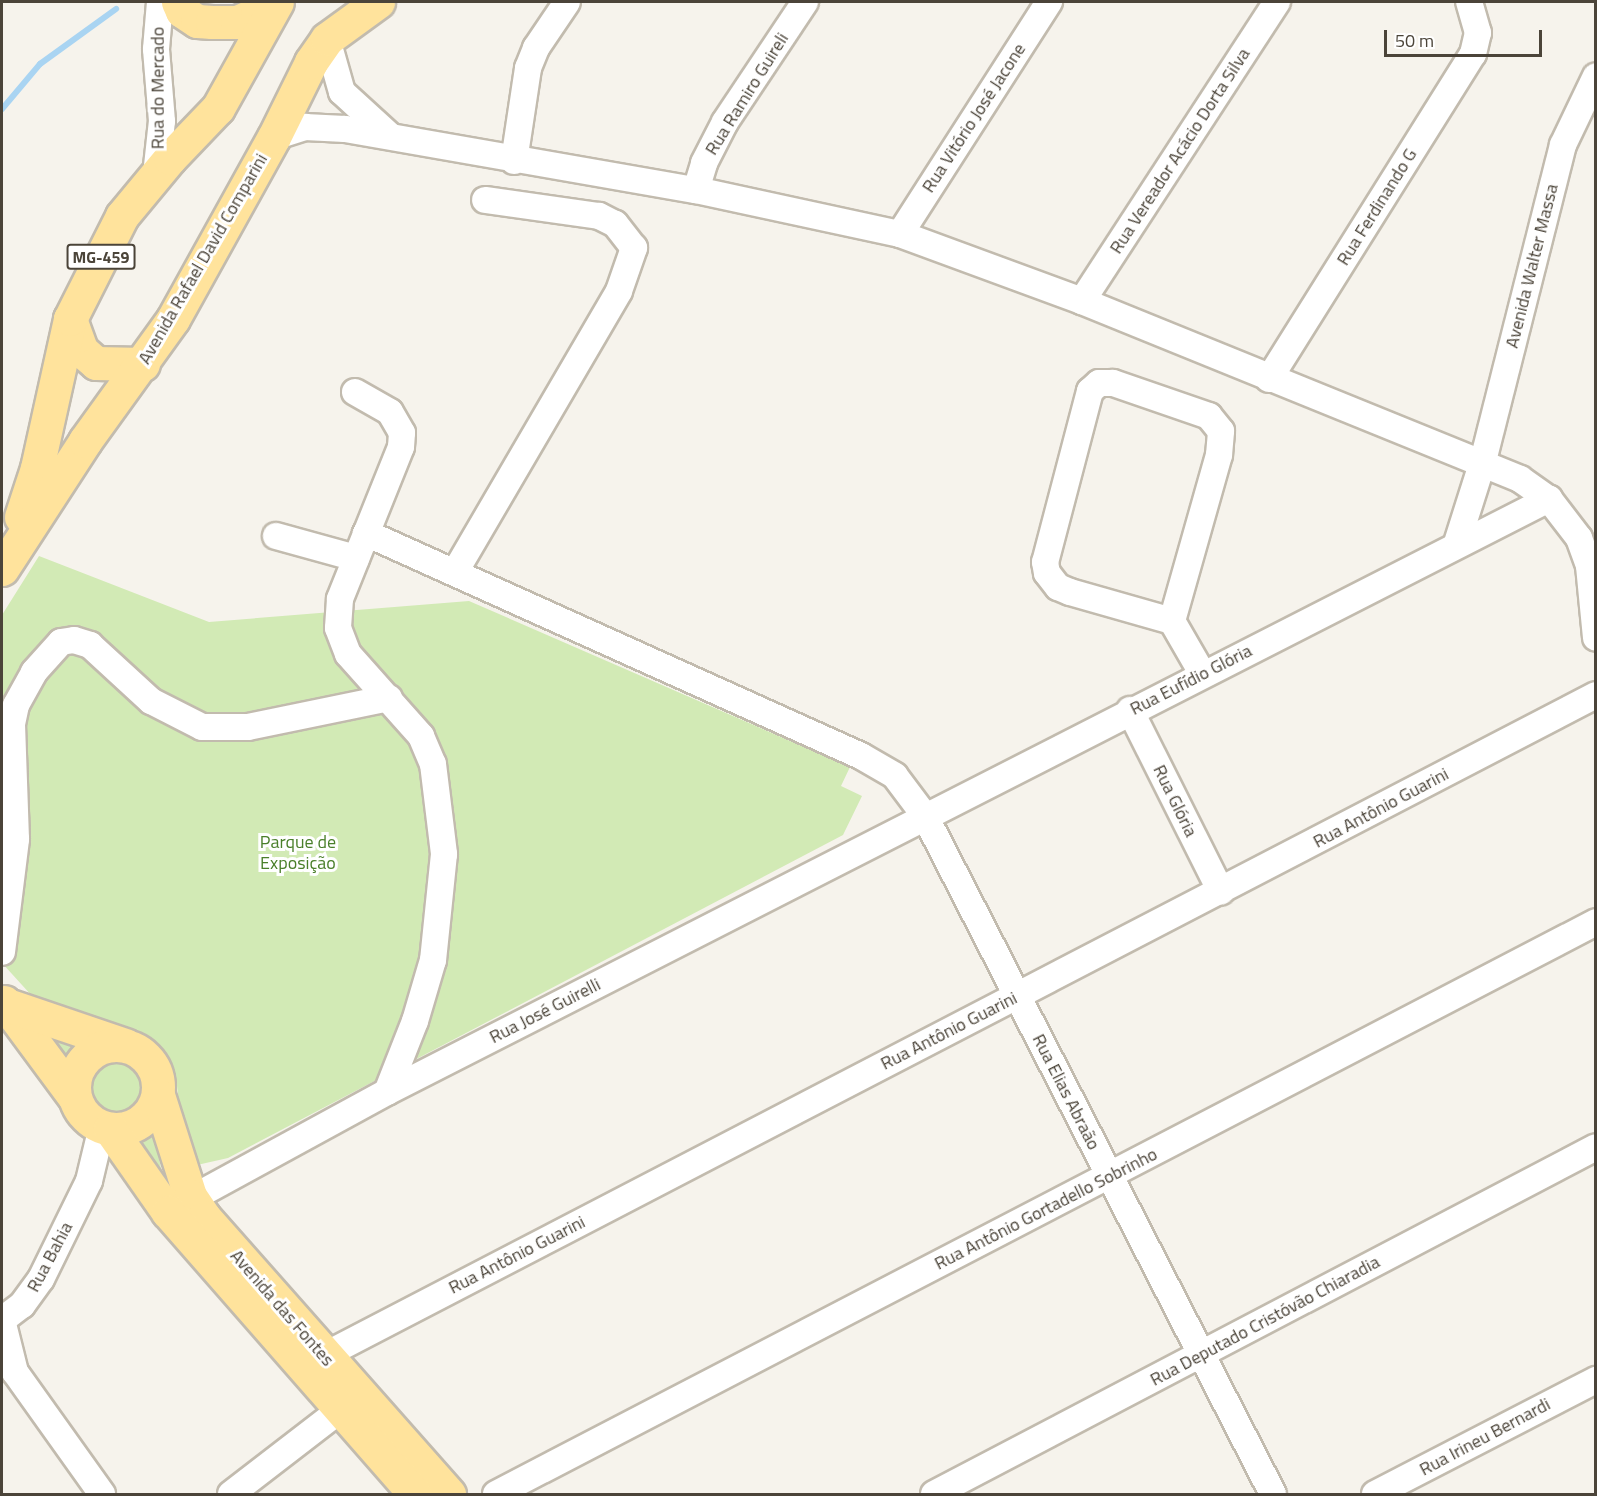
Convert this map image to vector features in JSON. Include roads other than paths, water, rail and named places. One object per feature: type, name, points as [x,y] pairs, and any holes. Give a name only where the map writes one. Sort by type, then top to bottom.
[{"type":"main road","points":[[178,2],[182,10],[197,21],[237,22],[257,13],[271,2]]},
{"type":"main road","name":"Avenida Rafael David Comparini","points":[[5,561],[37,468],[70,319],[122,216],[156,175],[218,108],[277,2]]},
{"type":"main road","name":"Avenida Rafael David Comparini","points":[[5,561],[173,319],[274,137],[294,93],[327,39],[378,2]]},
{"type":"main road","points":[[70,319],[81,350],[96,363],[143,364]]},
{"type":"main road","name":"Avenida das Fontes","points":[[4,1001],[128,1046],[149,1059],[159,1082],[158,1095],[179,1204]]},
{"type":"main road","name":"Avenida das Fontes","points":[[4,1001],[90,1120],[106,1128],[179,1204],[313,1361],[449,1494]]},
{"type":"main road","points":[[75,1098],[76,1073],[91,1053],[109,1046],[128,1046]]},
{"type":"main road","points":[[106,1128],[123,1129],[146,1118],[158,1095]]},
{"type":"main road","name":"Avenida das Fontes","points":[[313,1361],[340,1410],[415,1494]]},
{"type":"street","name":"Rua do Mercado","points":[[156,175],[162,121],[156,49],[160,2]]},
{"type":"street","points":[[514,161],[528,68],[536,48],[567,2]]},
{"type":"street","name":"Rua Ramiro Guireli","points":[[696,190],[704,163],[725,122],[805,2]]},
{"type":"street","name":"Rua Vitório José Jacone","points":[[900,234],[1049,2]]},
{"type":"street","name":"Rua Vereador Acácio Dorta Silva","points":[[1082,302],[1277,2]]},
{"type":"street","name":"Rua Ferdinando G","points":[[1269,379],[1473,54],[1478,33],[1468,2]]},
{"type":"street","points":[[327,39],[342,92],[392,139]]},
{"type":"street","name":"Avenida Walter Massa","points":[[1457,543],[1483,461],[1563,145],[1596,76]]},
{"type":"street","points":[[274,137],[306,127],[345,129],[514,161],[696,190],[900,234],[1082,302],[1269,379],[1483,461],[1521,479],[1549,499],[1579,538],[1593,586],[1596,638]]},
{"type":"street","points":[[574,212],[580,172]]},
{"type":"street","points":[[455,572],[631,264],[633,248],[615,224],[599,216],[485,200]]},
{"type":"street","points":[[1172,621],[1219,455],[1221,431],[1209,416],[1113,383],[1099,383],[1090,391],[1045,562],[1047,573],[1058,587],[1070,592],[1172,621],[1202,674]]},
{"type":"street","points":[[355,392],[390,412],[402,433],[401,447],[340,599],[338,628],[348,654],[421,736],[433,764],[444,854],[433,960],[415,1021],[387,1092]]},
{"type":"street","name":"Rua Eufídio Glória","points":[[925,816],[1457,543],[1549,499]]},
{"type":"street","name":"Rua Elias Abraão","points":[[366,533],[861,756],[895,776],[925,816],[1274,1494]]},
{"type":"street","points":[[276,536],[356,558]]},
{"type":"street","points":[[2,952],[15,866],[12,724],[16,705],[34,672],[61,642],[74,640],[90,645],[151,701],[202,727],[248,727],[389,698]]},
{"type":"street","name":"Rua Antônio Guarini","points":[[313,1361],[1596,696]]},
{"type":"street","name":"Rua Glória","points":[[1130,710],[1221,892]]},
{"type":"street","name":"Rua José Guirelli","points":[[179,1204],[387,1092],[925,816]]},
{"type":"street","name":"Rua Antônio Gortadello Sobrinho","points":[[496,1494],[1596,922]]},
{"type":"street","name":"Rua Bahia","points":[[102,1494],[15,1372],[2,1320],[22,1305],[41,1280],[89,1181],[106,1128]]},
{"type":"street","name":"Rua Deputado Cristóvão Chiaradia","points":[[934,1494],[1596,1147]]},
{"type":"street","name":"Rua Irineu Bernardi","points":[[1375,1494],[1596,1380]]},
{"type":"street","points":[[231,1494],[340,1410]]},
{"type":"waterway","points":[[2,109],[40,64],[116,9]]},
{"type":"park label","name":"Parque de Exposição","points":[[298,853]]}]
